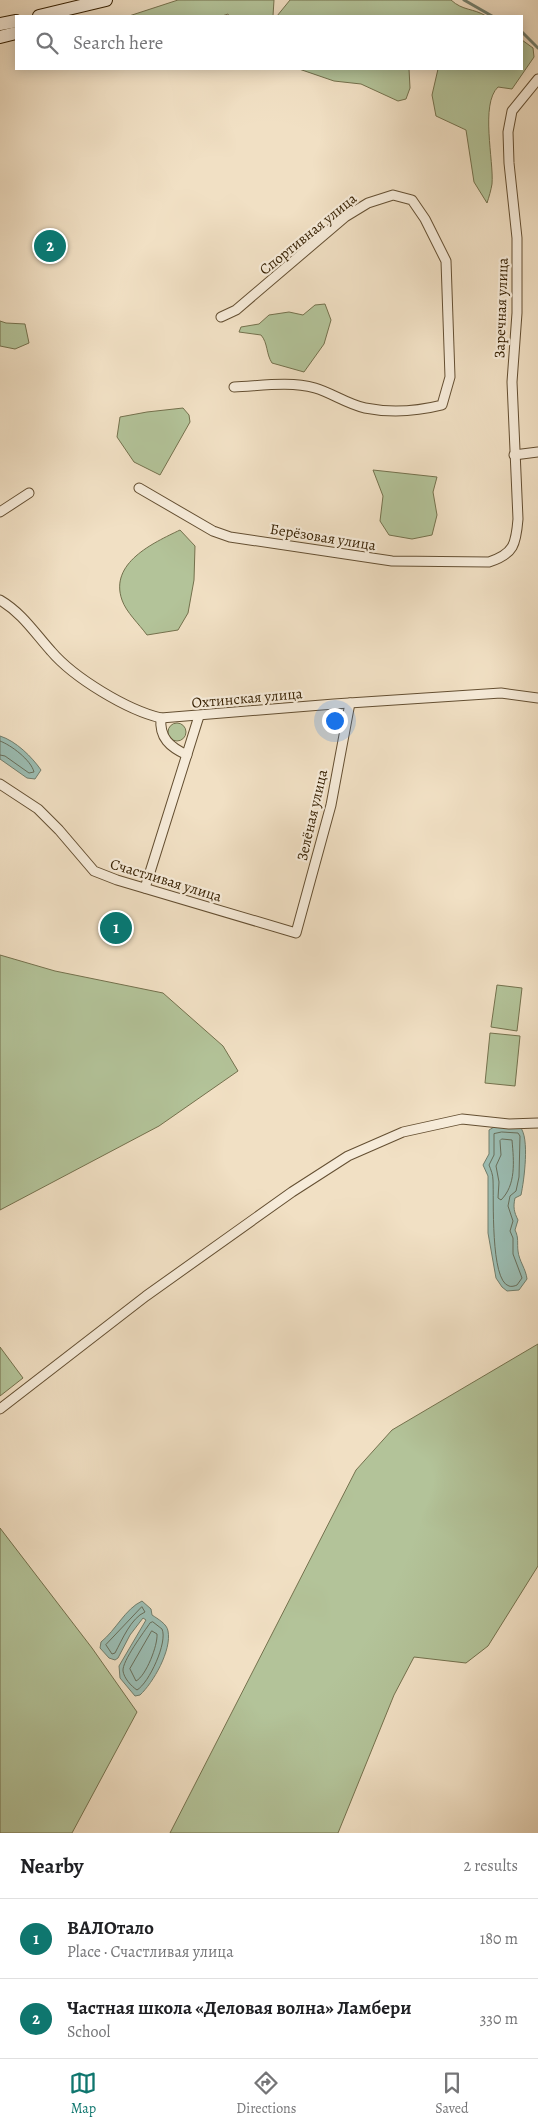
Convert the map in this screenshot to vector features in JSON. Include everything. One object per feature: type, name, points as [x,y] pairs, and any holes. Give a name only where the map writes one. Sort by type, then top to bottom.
[{"type":"main road","points":[[47,15],[63,13],[106,0]]},
{"type":"main road","points":[[0,24],[15,21]]},
{"type":"main road","points":[[0,37],[15,33]]},
{"type":"street","name":"Заречная улица","points":[[513,548],[517,534],[518,519],[512,382],[517,313],[517,238],[509,163],[508,132],[512,111],[538,78]]},
{"type":"street","name":"Спортивная улица","points":[[221,317],[236,310],[345,217],[368,202],[393,195],[412,200],[425,219],[446,261],[450,377],[442,405],[421,410],[365,408],[315,388],[294,385],[234,387]]},
{"type":"street","points":[[514,455],[538,452]]},
{"type":"street","name":"Берёзовая улица","points":[[139,488],[213,532],[230,537],[392,561],[489,562],[501,558],[513,548]]},
{"type":"street","points":[[0,512],[29,493]]},
{"type":"street","name":"Охтинская улица","points":[[0,600],[21,615],[52,653],[91,684],[130,707],[147,715],[161,718],[501,693],[538,698]]},
{"type":"street","name":"Зелёная улица","points":[[296,933],[331,805],[350,703]]},
{"type":"street","points":[[146,888],[199,716]]},
{"type":"street","points":[[161,718],[160,727],[163,738],[170,746],[187,755]]},
{"type":"street","name":"Счастливая улица","points":[[0,784],[38,809],[59,830],[94,872],[296,933]]},
{"type":"street","points":[[0,1409],[146,1296],[292,1192],[348,1156],[403,1132],[462,1119],[509,1124],[538,1123]]},
{"type":"green space","points":[[178,0],[274,0],[273,15],[132,15]]},
{"type":"green space","points":[[290,0],[451,0],[455,4],[484,15],[278,15]]},
{"type":"green space","points":[[523,41],[533,48],[534,57],[512,89],[498,87],[493,95],[489,119],[492,184],[487,203],[474,182],[466,130],[436,116],[432,95],[438,70],[523,70]]},
{"type":"green space","points":[[302,70],[409,70],[410,88],[406,99],[398,101],[361,84],[334,81]]},
{"type":"green space","points":[[325,304],[331,320],[324,344],[304,372],[272,363],[265,341],[261,335],[239,332],[241,327],[259,324],[269,315],[289,312],[303,315],[315,305]]},
{"type":"green space","points":[[0,321],[25,324],[29,343],[15,349],[0,346]]},
{"type":"green space","points":[[183,408],[189,415],[190,422],[160,475],[134,462],[117,437],[120,417]]},
{"type":"green space","points":[[373,470],[437,477],[433,492],[437,515],[432,535],[412,539],[389,535],[380,521],[383,496]]},
{"type":"green space","points":[[180,530],[195,546],[194,580],[188,613],[178,630],[147,635],[122,600],[120,587],[122,575],[136,556],[146,548]]},
{"type":"green space","points":[[177,723],[183,726],[186,732],[183,738],[177,741],[171,738],[168,732],[171,726]]},
{"type":"green space","points":[[0,955],[55,971],[163,993],[223,1046],[238,1071],[159,1126],[0,1210]]},
{"type":"green space","points":[[497,985],[522,988],[517,1031],[491,1027]]},
{"type":"green space","points":[[490,1033],[520,1036],[515,1086],[485,1083]]},
{"type":"green space","points":[[538,1344],[538,1566],[488,1646],[466,1663],[414,1657],[394,1695],[338,1833],[170,1833],[356,1470],[392,1430]]},
{"type":"green space","points":[[0,1347],[23,1378],[0,1396]]},
{"type":"green space","points":[[0,1528],[92,1648],[137,1712],[72,1833],[0,1833]]},
{"type":"water","points":[[0,736],[18,746],[37,765],[41,770],[35,779],[27,778],[0,759]]},
{"type":"water","points":[[494,1127],[520,1127],[525,1140],[525,1170],[521,1195],[515,1198],[514,1204],[518,1220],[515,1230],[519,1255],[527,1279],[519,1290],[507,1291],[496,1278],[488,1233],[488,1176],[483,1165],[489,1154],[489,1130]]},
{"type":"water","points":[[142,1601],[151,1609],[152,1615],[166,1626],[168,1639],[164,1656],[156,1674],[145,1690],[140,1695],[135,1696],[120,1678],[119,1666],[146,1620],[143,1618],[115,1660],[109,1658],[100,1648],[101,1642],[126,1614]]},
{"type":"waterway","points":[[464,0],[490,15]]},
{"type":"waterway","points":[[523,33],[538,48]]},
{"type":"place","name":"Частная школа «Деловая волна» Ламбери","points":[[50,246]]},
{"type":"place","name":"ВАЛОтало","points":[[116,928]]}]
